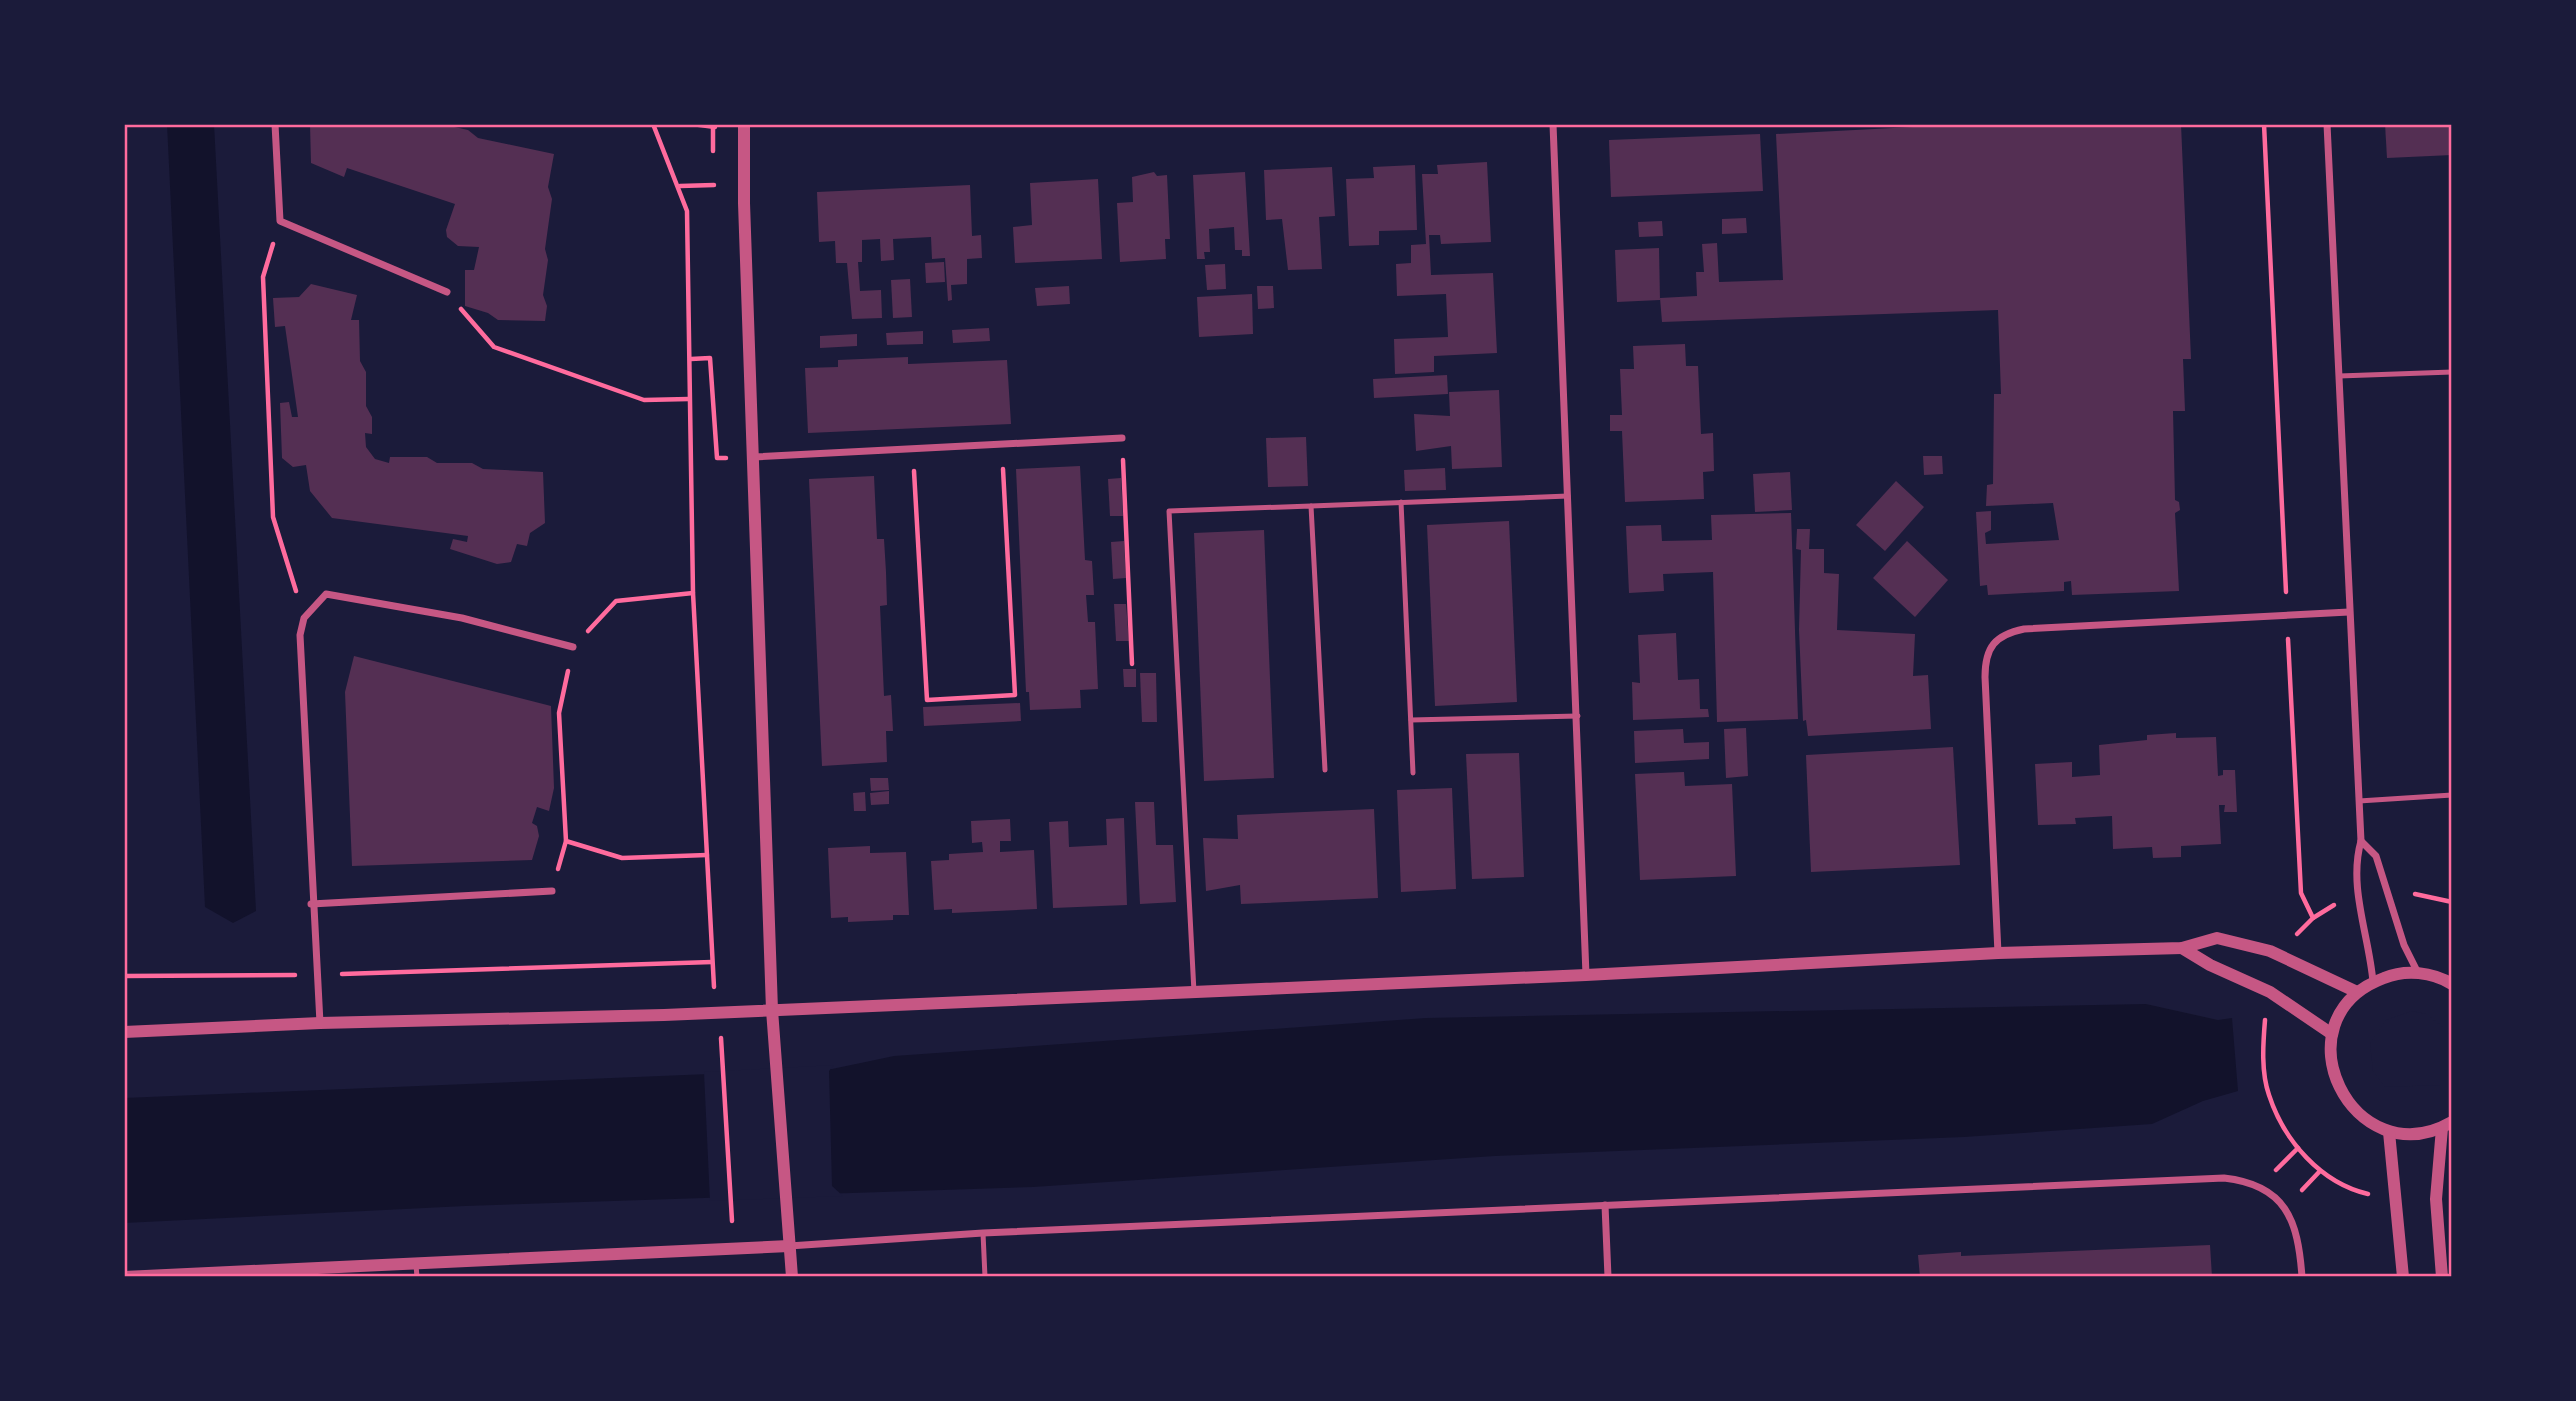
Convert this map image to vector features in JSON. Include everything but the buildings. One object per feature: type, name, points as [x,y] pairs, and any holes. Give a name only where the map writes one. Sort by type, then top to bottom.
[{"type":"street","points":[[275,124],[280,221],[447,292]]},
{"type":"street","points":[[744,124],[744,203],[772,1010],[792,1277]]},
{"type":"street","points":[[1553,124],[1586,975]]},
{"type":"street","points":[[2327,124],[2348,612],[2361,841],[2356,860],[2358,898],[2373,982]]},
{"type":"street","points":[[754,457],[1122,438]]},
{"type":"street","points":[[320,1023],[300,635],[304,618],[327,594],[462,618],[573,647]]},
{"type":"street","points":[[1998,953],[1985,677],[1985,661],[1991,643],[2006,633],[2024,629],[2348,612]]},
{"type":"street","points":[[2361,841],[2376,856],[2404,945],[2419,973]]},
{"type":"street","points":[[312,904],[552,891]]},
{"type":"street","points":[[124,1032],[320,1023],[717,1013],[1586,975],[1998,953],[2182,948],[2217,939],[2250,945],[2357,992]]},
{"type":"street","points":[[2182,948],[2210,965],[2270,992],[2332,1034]]},
{"type":"street","points":[[2442,1277],[2436,1199],[2447,1125],[2411,1134],[2389,1132],[2358,1112],[2343,1096],[2332,1075],[2332,1034],[2340,1012],[2357,992],[2373,982],[2395,974],[2419,973],[2433,975],[2452,984]]},
{"type":"street","points":[[2389,1132],[2403,1277]]},
{"type":"street","points":[[124,1277],[789,1246],[983,1233],[2224,1178],[2262,1186],[2284,1208],[2300,1249],[2302,1277]]},
{"type":"street","points":[[1605,1205],[1608,1277]]},
{"type":"lane","points":[[2339,376],[2452,372]]},
{"type":"lane","points":[[1194,992],[1169,511],[1568,496]]},
{"type":"lane","points":[[1401,502],[1413,774]]},
{"type":"lane","points":[[1311,506],[1325,770]]},
{"type":"lane","points":[[1411,720],[1578,716]]},
{"type":"lane","points":[[2359,802],[2452,794]]},
{"type":"lane","points":[[983,1233],[985,1277]]},
{"type":"lane","points":[[416,1262],[417,1277]]},
{"type":"path","points":[[653,124],[680,186],[687,211],[693,593],[712,962],[723,1054],[731,1213]]},
{"type":"path","points":[[2264,124],[2301,893],[2313,918]]},
{"type":"path","points":[[680,186],[713,185]]},
{"type":"path","points":[[280,221],[263,277],[273,517],[304,618]]},
{"type":"path","points":[[447,292],[494,347],[643,400],[689,399]]},
{"type":"path","points":[[691,359],[710,358],[717,458],[754,457]]},
{"type":"path","points":[[1122,438],[1132,664]]},
{"type":"path","points":[[913,449],[927,700],[1015,695],[1002,444]]},
{"type":"path","points":[[693,593],[617,601],[573,647],[559,713],[566,841],[622,858],[707,855]]},
{"type":"path","points":[[124,976],[316,975],[712,962]]},
{"type":"shaded area","points":[[167,124],[214,124],[256,911],[233,923],[205,907]]},
{"type":"shaded area","points":[[2146,1004],[2218,1020],[2232,1018],[2238,1091],[2203,1101],[2152,1124],[1964,1137],[1495,1156],[1033,1187],[465,1206],[124,1223],[124,1098],[832,1069],[894,1056],[1426,1018]]},
{"type":"pier","points":[[2412,1011],[2426,1014],[2447,1030],[2452,1041],[2451,1071],[2440,1085],[2385,1087],[2373,1071],[2370,1043],[2386,1020]]},
{"type":"pier","points":[[834,1065],[829,1071],[832,1186],[843,1196],[710,1201],[704,1072]]}]
